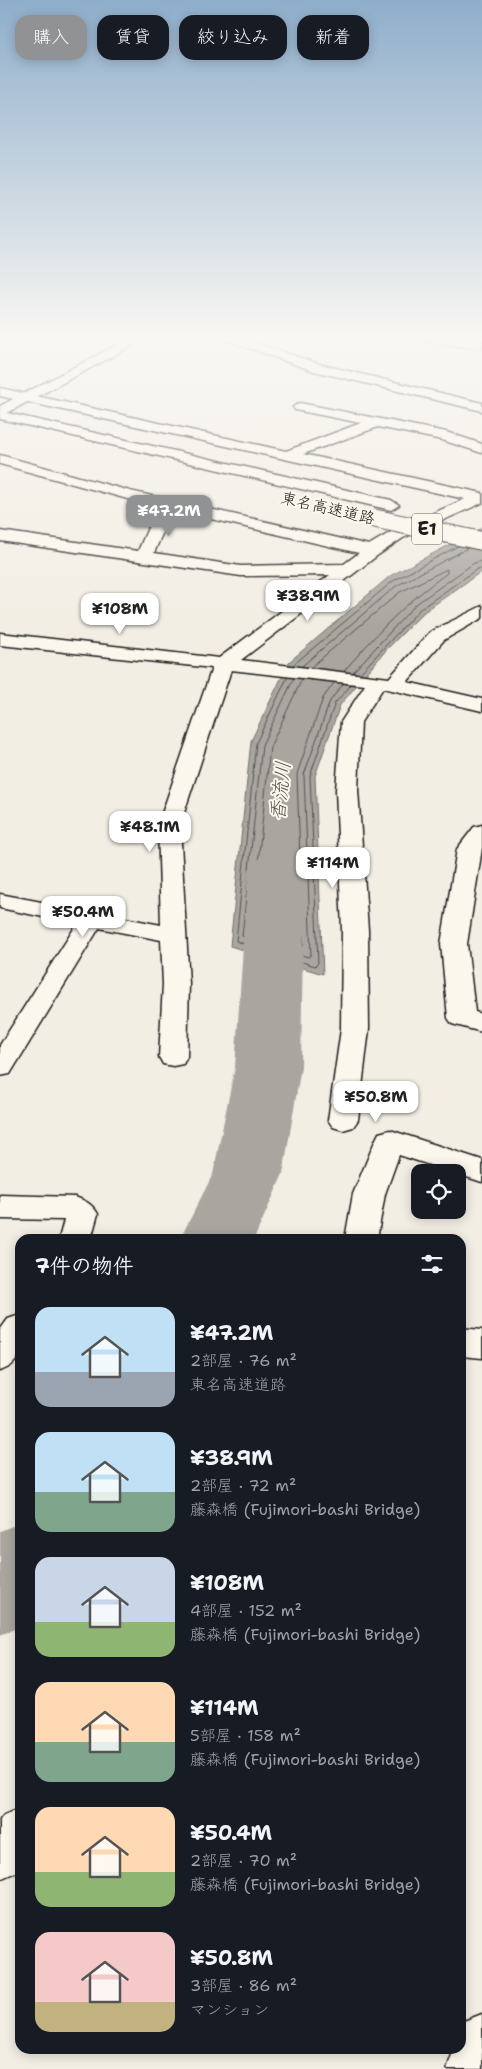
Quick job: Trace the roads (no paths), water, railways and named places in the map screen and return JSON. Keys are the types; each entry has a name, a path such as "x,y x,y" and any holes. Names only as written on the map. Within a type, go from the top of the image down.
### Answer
{"main road":[{"path":"18,434 98,453"},
{"name":"東名高速道路","path":"79,434 464,521"},
{"path":"191,434 482,498"},
{"path":"288,455 346,434"},
{"path":"434,434 482,448"},
{"path":"0,459 167,503 372,551"},
{"path":"173,1057 176,984 169,825 230,665 372,551 397,536 482,498"},
{"path":"143,558 167,503"},
{"name":"東名高速道路","path":"353,514 482,541"},
{"path":"0,536 241,571 349,569"},
{"path":"343,1120 355,1028 355,930 347,790 351,722 380,682 436,636 482,611"},
{"path":"454,626 482,632"},
{"path":"0,639 380,682 482,706"},
{"path":"482,832 469,849 454,944 462,1018 482,1024"},
{"path":"0,901 173,936"},
{"path":"0,1067 92,919"},
{"path":"362,1234 369,1194 390,1141 482,1171"},
{"path":"0,1207 75,1209 82,1214 76,1234"},
{"path":"0,1357 15,1336"},
{"path":"466,1342 482,1344"},
{"path":"0,1856 15,1836"},
{"path":"472,2069 482,2039"}],"water":[{"path":"482,528 482,571 424,612 387,649 340,705 315,776 323,974 230,946 251,741 289,662 390,576"}],"waterway":[{"name":"香流川","path":"219,1234 248,1174 268,1067 276,871"},
{"name":"香流川","path":"0,1591 15,1572"}]}
